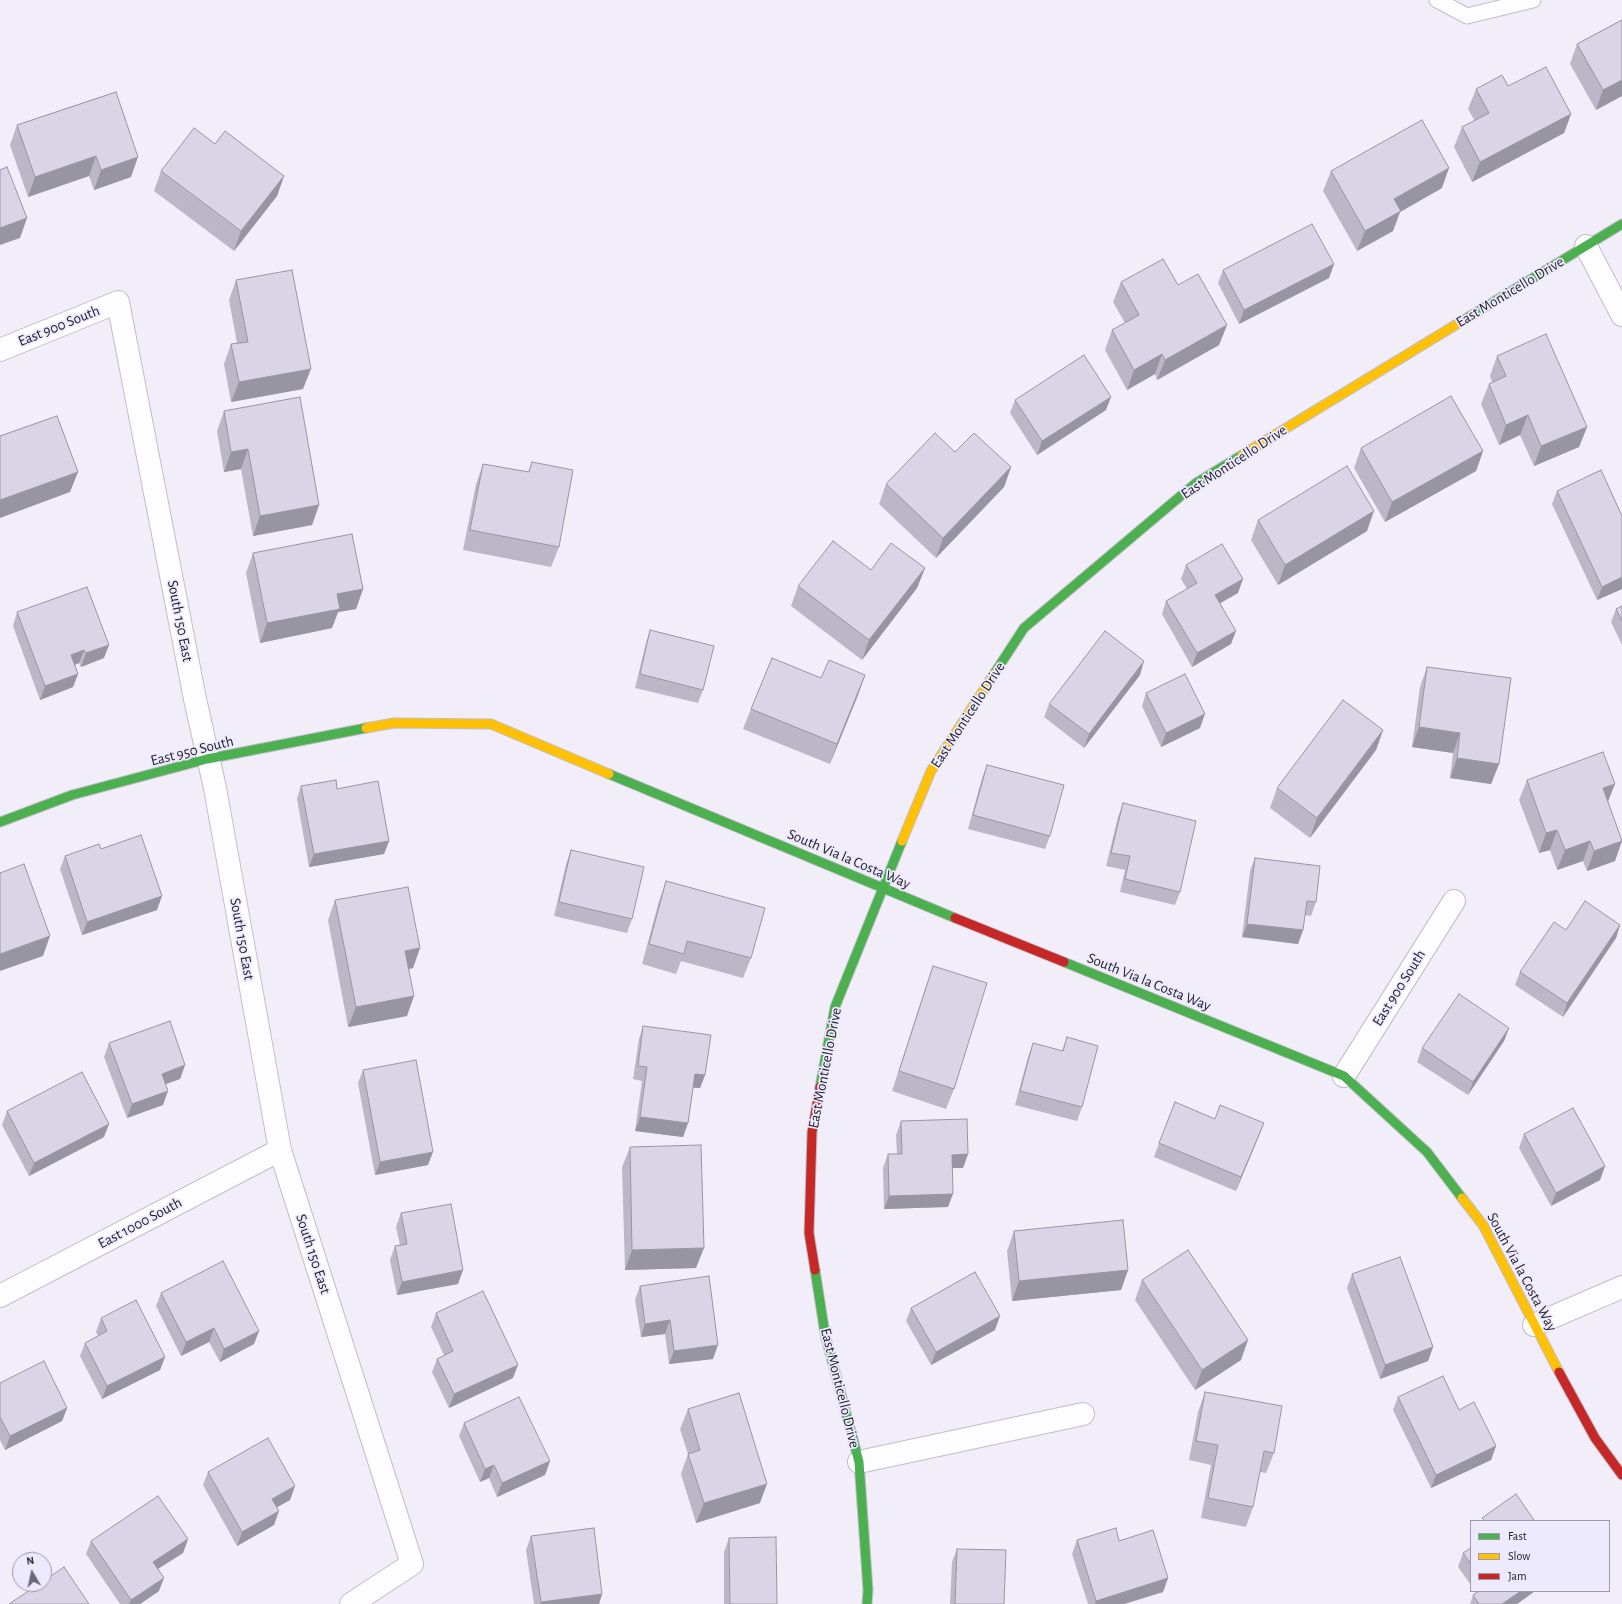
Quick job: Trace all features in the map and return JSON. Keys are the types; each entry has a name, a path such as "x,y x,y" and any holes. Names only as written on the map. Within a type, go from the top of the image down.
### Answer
{"street":[{"name":"East Monticello Drive","path":"867,1604 868,1590 859,1462 825,1334 809,1233 812,1132 835,1007 931,771 1024,628 1196,483 1622,224"},
{"path":"1586,246 1622,315"},
{"name":"East 900 South","path":"0,350 118,302"},
{"name":"South 150 East","path":"118,302 207,759 216,796 280,1150 412,1564 351,1604"},
{"name":"East 950 South","path":"0,822 72,795 207,759 394,723 491,724"},
{"name":"South Via la Costa Way","path":"491,724 883,889 1344,1076 1427,1152 1483,1225 1534,1325 1596,1438 1622,1475"},
{"name":"East 900 South","path":"1344,1076 1454,901"},
{"name":"East 1000 South","path":"0,1296 280,1150"},
{"path":"1534,1325 1622,1287"},
{"name":"East Monticello Drive","path":"859,1462 1083,1414"}],"lane":[{"path":"1437,0 1467,16 1533,0"}],"building":[{"path":"1622,20 1622,80 1603,90 1577,44"},
{"path":"1546,67 1571,114 1480,162 1462,127 1489,113 1476,89 1502,75 1508,86"},
{"path":"116,92 138,157 101,170 96,156 35,177 17,125"},
{"path":"1422,120 1449,168 1394,199 1401,211 1365,231 1331,171"},
{"path":"194,128 215,144 225,131 284,176 241,231 161,171"},
{"path":"7,167 27,218 0,228 0,170"},
{"path":"1312,224 1334,264 1244,310 1223,270"},
{"path":"1163,259 1178,285 1198,274 1227,325 1165,360 1162,354 1134,370 1112,330 1139,315 1121,282"},
{"path":"292,270 311,369 239,382 231,344 248,342 236,280"},
{"path":"1546,334 1587,427 1541,446 1528,415 1506,425 1489,384 1506,376 1497,356"},
{"path":"1084,355 1111,397 1042,441 1015,400"},
{"path":"1451,396 1483,451 1392,502 1361,448"},
{"path":"300,397 319,505 260,516 248,449 231,452 224,411"},
{"path":"57,416 78,472 0,500 0,436"},
{"path":"935,433 955,452 974,433 1011,467 943,538 886,484"},
{"path":"532,462 573,470 559,547 470,530 483,464 529,472"},
{"path":"1347,466 1374,511 1285,565 1258,520"},
{"path":"1601,470 1622,516 1622,577 1602,587 1557,491"},
{"path":"352,534 363,589 337,594 340,609 267,623 253,553"},
{"path":"833,541 871,570 891,543 925,568 869,640 798,586"},
{"path":"1222,544 1243,579 1215,595 1236,631 1197,653 1166,601 1197,583 1186,565"},
{"path":"87,587 109,645 86,653 84,650 71,655 78,674 45,686 17,612"},
{"path":"1622,606 1622,621 1616,609"},
{"path":"650,630 714,646 703,690 640,674"},
{"path":"1105,631 1144,661 1089,734 1049,704"},
{"path":"772,658 821,678 829,660 865,675 837,744 751,709"},
{"path":"1427,667 1511,678 1499,764 1457,758 1460,733 1419,727"},
{"path":"1185,674 1205,714 1166,733 1146,693"},
{"path":"1343,700 1383,730 1317,818 1277,788"},
{"path":"1603,752 1615,784 1603,788 1622,841 1594,851 1590,841 1565,850 1557,830 1546,833 1527,780"},
{"path":"987,765 1064,785 1050,836 973,815"},
{"path":"336,780 337,789 378,781 389,841 314,854 301,786"},
{"path":"1123,803 1196,821 1180,892 1125,879 1130,856 1111,853"},
{"path":"141,835 162,896 87,922 65,856 99,844 101,849"},
{"path":"571,850 644,867 632,919 559,902"},
{"path":"1255,858 1320,866 1316,902 1307,901 1303,930 1247,924"},
{"path":"24,864 50,936 0,954 0,873"},
{"path":"666,881 765,908 751,958 687,941 684,954 649,944"},
{"path":"408,887 420,948 405,951 414,996 356,1007 335,900"},
{"path":"1585,901 1620,925 1567,1003 1520,972 1554,922 1566,930"},
{"path":"933,966 987,983 954,1089 899,1071"},
{"path":"1459,994 1509,1028 1473,1082 1422,1048"},
{"path":"170,1021 185,1065 162,1074 168,1091 132,1104 109,1043"},
{"path":"643,1026 711,1035 705,1075 695,1074 688,1123 640,1117 647,1067 638,1066"},
{"path":"1067,1037 1098,1046 1082,1107 1020,1091 1033,1043 1063,1051"},
{"path":"416,1060 433,1152 380,1162 363,1070"},
{"path":"82,1072 109,1124 34,1163 7,1111"},
{"path":"1175,1102 1215,1119 1220,1105 1264,1123 1241,1177 1159,1143"},
{"path":"1573,1108 1605,1166 1556,1193 1524,1134"},
{"path":"967,1119 968,1154 952,1155 953,1194 889,1196 888,1154 902,1154 901,1121"},
{"path":"701,1145 704,1248 632,1250 630,1147"},
{"path":"451,1204 463,1270 402,1282 395,1246 407,1244 401,1213"},
{"path":"1123,1220 1128,1270 1019,1281 1014,1231"},
{"path":"1188,1250 1248,1340 1202,1370 1142,1280"},
{"path":"1400,1257 1433,1347 1385,1365 1352,1274"},
{"path":"223,1261 259,1331 224,1349 214,1328 186,1342 161,1293"},
{"path":"975,1272 1000,1316 936,1352 911,1308"},
{"path":"709,1276 718,1345 674,1351 670,1320 645,1324 640,1286"},
{"path":"483,1291 518,1365 454,1394 437,1359 453,1351 436,1313"},
{"path":"136,1300 165,1357 107,1386 85,1343 107,1331 101,1318"},
{"path":"44,1361 67,1408 10,1436 0,1417 0,1383"},
{"path":"1443,1376 1459,1410 1474,1402 1496,1446 1436,1475 1398,1397"},
{"path":"1205,1392 1282,1406 1274,1453 1264,1451 1253,1507 1208,1498 1218,1445 1196,1441"},
{"path":"739,1393 767,1484 704,1503 688,1454 700,1450 688,1409"},
{"path":"519,1397 550,1461 502,1483 494,1465 485,1469 464,1423"},
{"path":"268,1438 295,1486 272,1499 279,1511 242,1532 208,1472"},
{"path":"1516,1494 1534,1520 1484,1520 1482,1518"},
{"path":"158,1496 188,1539 153,1562 164,1578 131,1600 91,1541"},
{"path":"594,1528 602,1594 541,1602 531,1536"},
{"path":"1116,1528 1119,1541 1153,1530 1168,1578 1096,1601 1077,1540"},
{"path":"776,1537 777,1604 730,1604 729,1538"},
{"path":"957,1549 1006,1550 1004,1604 955,1604"},
{"path":"1470,1549 1470,1563 1463,1553"},
{"path":"64,1567 89,1604 9,1604 27,1592 52,1592 52,1575"},
{"path":"1478,1592 1520,1592 1502,1604 1479,1604 1473,1595"}],"traffic: fast":[{"path":"1462,321 1622,224"},
{"path":"994,674 1024,628 1196,483 1242,455"},
{"path":"0,822 72,795 207,759 366,728"},
{"path":"609,774 955,918"},
{"path":"820,1087 835,1007 902,841"},
{"path":"1064,962 1344,1076 1427,1152 1462,1198"},
{"path":"815,1270 825,1334 859,1462 868,1590 867,1604"}],"traffic: slow":[{"path":"1242,455 1462,321"},
{"path":"902,841 931,771 994,674"},
{"path":"366,728 394,723 491,724 609,774"},
{"path":"1462,1198 1483,1225 1559,1372"}],"traffic: jam":[{"path":"955,918 1064,962"},
{"path":"815,1270 809,1233 812,1132 820,1087"},
{"path":"1559,1372 1595,1438 1622,1475"}]}
